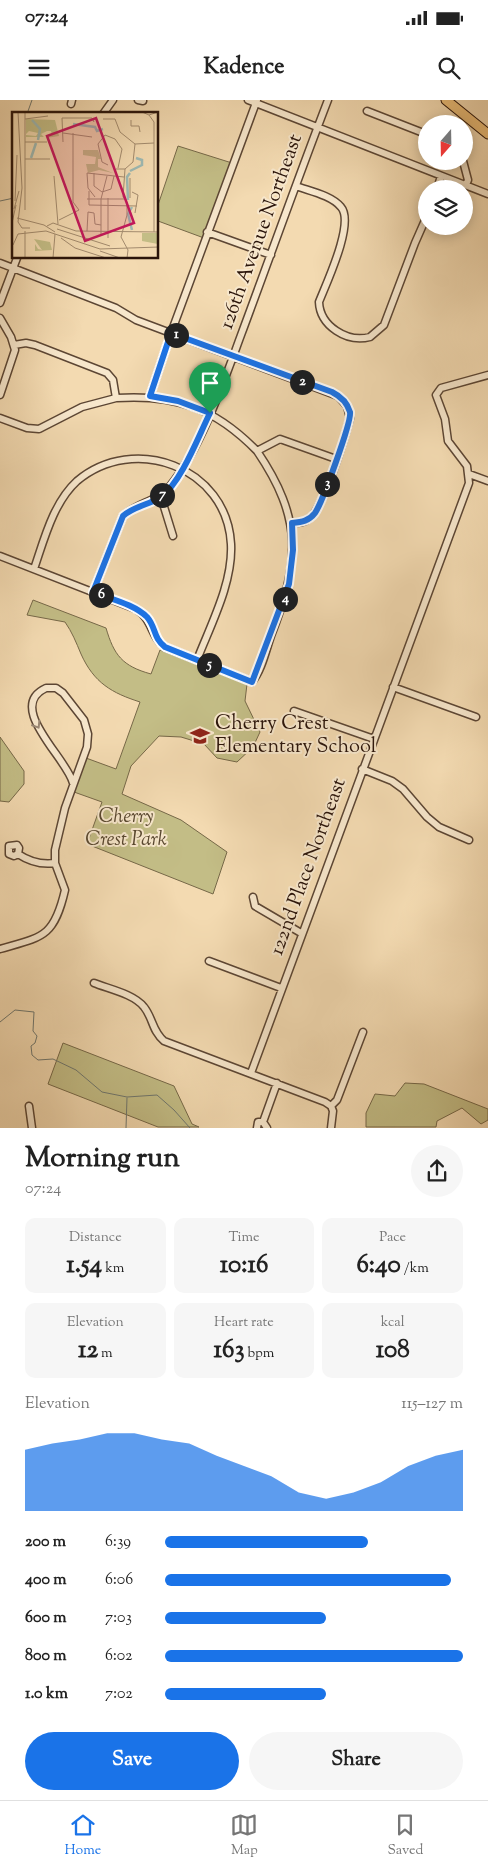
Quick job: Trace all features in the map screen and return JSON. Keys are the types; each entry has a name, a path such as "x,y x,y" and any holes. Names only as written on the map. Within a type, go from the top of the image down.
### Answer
{"highway":[{"path":"446,100 488,134"}],"street":[{"path":"104,112 113,100"},
{"path":"248,100 256,101 451,180"},
{"name":"126th Avenue Northeast","path":"161,497 182,468 210,413 328,100"},
{"path":"150,396 207,232 256,101"},
{"path":"367,111 418,131"},
{"path":"440,180 441,176"},
{"path":"296,186 332,200 343,210 345,227 319,302 321,316 336,330 353,337 365,338 375,334 384,325 418,235"},
{"path":"473,189 488,194"},
{"path":"207,232 270,255"},
{"path":"0,303 17,259"},
{"path":"0,263 116,308 136,320 332,392 338,396 347,406 350,418 336,459 316,512 303,522 292,523"},
{"path":"0,318 14,345 14,355 0,395"},
{"path":"14,345 26,343 34,345 104,371 113,380 116,398"},
{"path":"488,375 441,388 436,395 444,419 448,441 467,466 469,474 488,481"},
{"path":"0,418 27,428 45,428 82,407 116,398 150,396 178,401 210,413 232,428 257,451 272,473 283,496 292,523 293,550 289,584 252,682 197,660 159,642 150,622 136,609 0,556"},
{"path":"257,451 280,439 336,459"},
{"path":"34,569 57,510 76,482 105,464 134,458 161,460 182,468 202,483 214,497 224,515 230,532 231,560 228,577 197,660"},
{"name":"122nd Place Northeast","path":"251,1073 464,496 469,474"},
{"path":"93,592 123,516 134,508 161,497 173,536"},
{"path":"393,687 476,717"},
{"path":"0,949 37,939 47,934 60,907 65,890 55,863 60,826 88,742 84,720 63,693 56,688 46,688 35,698 32,706 32,718 67,767 73,783"},
{"path":"294,711 374,739"},
{"path":"67,767 73,768 81,764"},
{"path":"362,769 392,781 416,802 419,810 433,822 470,840"},
{"path":"18,854 39,864 55,863"},
{"path":"253,897 255,906 302,934"},
{"path":"209,961 281,988"},
{"path":"94,983 139,1002 148,1012 158,1036 164,1040 325,1102 331,1106 333,1111 331,1128"},
{"path":"331,1106 337,1100 363,1032"},
{"path":"257,1128 258,1122 268,1126 277,1083"},
{"path":"29,1106 32,1128"}],"green space":[{"path":"178,146 232,163 204,238 159,221 159,202"},
{"name":"Cherry Crest Park","path":"33,600 106,628 116,652 126,663 141,671 151,674 160,650 247,684 245,701 260,732 253,747 237,762 217,758 204,744 181,737 159,736 131,766 122,794 181,820 227,852 213,894 87,844 102,802 74,792 86,758 116,769 140,702 112,691 98,680 86,664 65,622 27,615"},
{"path":"0,737 24,771 24,784 9,802 0,801"},
{"path":"63,1043 174,1086 192,1124 199,1127 158,1127 48,1084"},
{"path":"405,1083 424,1084 488,1109 488,1120 481,1124 462,1108 437,1121 436,1127 366,1127 366,1113 375,1094 395,1096"}],"waterway":[{"path":"28,112 32,100"},
{"path":"0,201 12,198"},
{"path":"0,1022 15,1010 34,1012 33,1031 37,1036 35,1043 31,1046 32,1055 38,1060 53,1059 76,1070 102,1092 127,1097 157,1095 190,1128"},
{"path":"126,1128 127,1098"}],"place":[{"name":"Cherry Crest Elementary School","path":"200,736"}],"route":[{"path":"171,333 332,392 343,400 350,412 348,426 316,512 303,522 292,523 292,570 286,596 252,682 165,647 159,642 150,622 142,613 93,592 123,516 134,508 161,497 182,468 210,413 178,401 150,396 171,333"}]}
